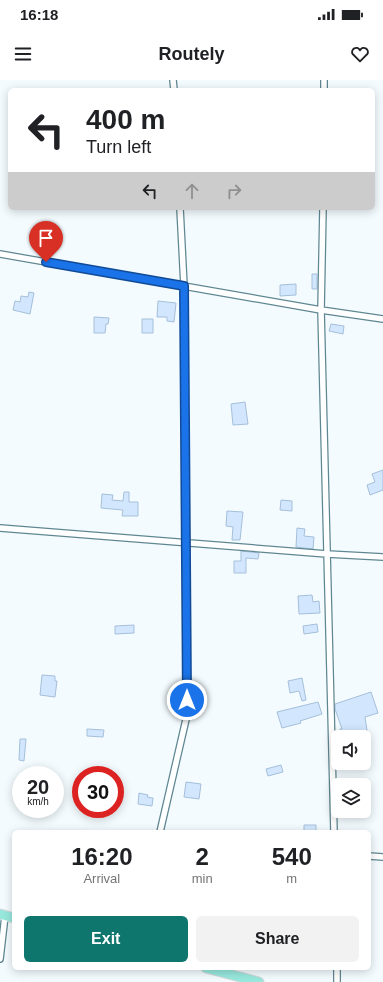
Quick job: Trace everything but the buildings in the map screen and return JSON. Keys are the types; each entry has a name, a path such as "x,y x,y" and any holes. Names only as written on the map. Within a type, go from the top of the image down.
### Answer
{"main road":[{"path":"214,970 259,982"}],"street":[{"path":"160,830 187,715 184,286 180,210"},
{"path":"323,210 322,310 334,830"},
{"path":"0,254 322,310 383,319"},
{"path":"0,528 327,554 383,557"},
{"path":"371,856 383,857"},
{"path":"0,958 6,916"},
{"path":"337,970 337,982"}],"route":[{"path":"46,262 184,286 187,700"}]}
